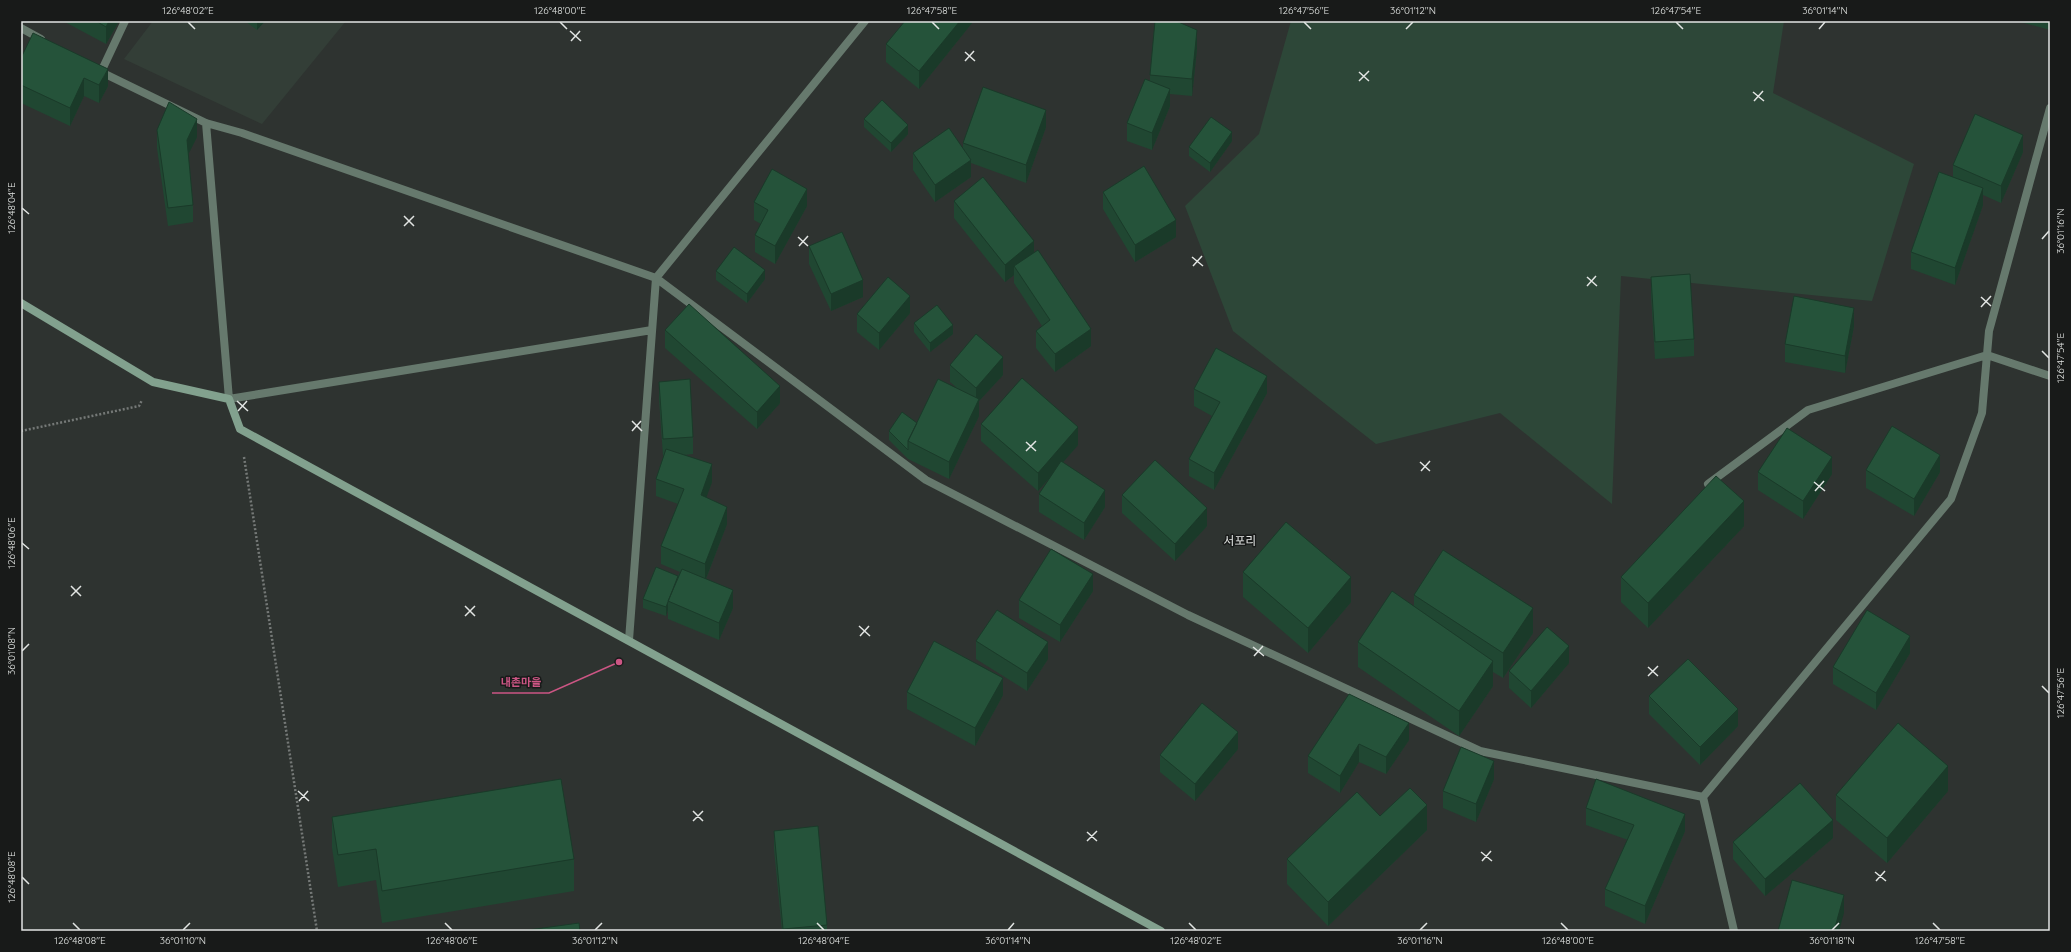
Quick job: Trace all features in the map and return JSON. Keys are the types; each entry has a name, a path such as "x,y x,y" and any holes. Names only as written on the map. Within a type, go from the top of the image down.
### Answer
{"street":[{"path":"125,21 97,70 206,123 242,133 656,278 926,480 1188,615 1480,751 1703,797"},
{"path":"629,640 656,278 864,21"},
{"path":"21,28 48,43"},
{"path":"1703,797 1951,498 1982,413 1989,331 2050,108"},
{"path":"206,123 229,399 240,429 1161,931"},
{"path":"21,303 153,382 229,399 652,330"},
{"path":"1708,484 1808,410 1987,355 2050,376"},
{"path":"1703,797 1734,931"}],"path":[{"path":"21,431 139,406 153,382"},
{"path":"240,429 317,931"}],"shaded area":[{"path":"153,21 346,21 262,124 124,59"}],"green space":[{"path":"1291,21 1784,21 1773,93 1914,164 1872,301 1621,276 1612,504 1500,413 1376,444 1233,331 1185,206 1259,134"}],"building":[{"path":"96,21 109,21 106,27"},
{"path":"905,21 960,21 919,71 886,44"},
{"path":"1155,21 1176,21 1197,30 1192,79 1150,75"},
{"path":"33,33 108,69 99,85 84,78 70,108 21,85 21,58"},
{"path":"1145,79 1170,89 1152,133 1127,123"},
{"path":"983,87 1046,110 1026,165 963,143"},
{"path":"882,100 908,125 891,143 864,119"},
{"path":"169,102 197,119 187,140 193,205 168,208 157,130"},
{"path":"1975,114 2023,135 2001,186 1953,165"},
{"path":"1211,117 1232,132 1210,163 1189,147"},
{"path":"949,128 971,160 935,185 913,153"},
{"path":"1144,166 1176,220 1135,245 1103,192"},
{"path":"772,169 807,189 775,246 755,235 768,210 754,202"},
{"path":"1939,172 1983,188 1955,268 1911,252"},
{"path":"983,177 1034,241 1005,265 954,201"},
{"path":"842,232 863,280 831,294 809,246"},
{"path":"734,247 765,270 747,294 716,271"},
{"path":"1038,250 1091,329 1055,354 1036,331 1050,320 1014,266"},
{"path":"1690,274 1694,339 1655,342 1651,277"},
{"path":"888,277 910,296 879,333 857,314"},
{"path":"1794,296 1854,308 1845,356 1785,344"},
{"path":"689,304 780,386 757,412 665,330"},
{"path":"937,305 953,325 930,343 914,323"},
{"path":"976,334 1003,357 976,388 950,365"},
{"path":"1216,348 1267,376 1214,473 1189,459 1220,402 1194,389"},
{"path":"1022,378 1078,427 1038,473 981,424"},
{"path":"690,379 693,437 663,439 659,382"},
{"path":"938,379 979,399 949,462 908,441"},
{"path":"902,412 917,423 908,441 908,450 889,431"},
{"path":"1892,426 1940,455 1914,499 1866,470"},
{"path":"1787,428 1832,457 1803,501 1758,472"},
{"path":"666,449 712,464 701,495 727,507 705,564 661,546 684,489 656,479"},
{"path":"1155,460 1207,508 1175,544 1122,495"},
{"path":"1061,461 1105,490 1084,523 1039,494"},
{"path":"1716,476 1744,501 1648,603 1621,577"},
{"path":"1286,522 1351,577 1308,628 1243,572"},
{"path":"1051,549 1093,574 1060,625 1019,600"},
{"path":"1443,550 1533,608 1503,653 1414,595"},
{"path":"656,567 678,576 666,607 643,599"},
{"path":"682,569 733,590 719,623 668,601"},
{"path":"1392,591 1493,661 1459,711 1358,642"},
{"path":"997,610 1048,642 1027,673 976,641"},
{"path":"1867,610 1910,636 1876,693 1833,667"},
{"path":"1547,627 1569,646 1531,691 1509,671"},
{"path":"934,641 1003,678 975,728 907,692"},
{"path":"1688,659 1738,709 1700,747 1649,696"},
{"path":"1349,694 1409,723 1386,757 1359,744 1340,776 1308,756"},
{"path":"1202,703 1238,732 1195,784 1160,755"},
{"path":"1898,723 1948,766 1887,838 1836,795"},
{"path":"1461,747 1494,761 1476,804 1443,791"},
{"path":"561,779 574,859 382,891 376,849 338,855 332,817"},
{"path":"1596,779 1685,814 1645,906 1605,889 1634,825 1586,808"},
{"path":"1800,783 1833,820 1765,879 1733,842"},
{"path":"1410,788 1427,805 1328,902 1287,859 1357,792 1380,816"},
{"path":"818,826 827,925 783,929 774,831"},
{"path":"1792,880 1844,895 1834,931 1778,931"},
{"path":"579,923 580,931 521,931"}],"place":[{"name":"내촌마을","path":"619,662"}],"district":[{"name":"서포리","path":"1240,541"}]}
